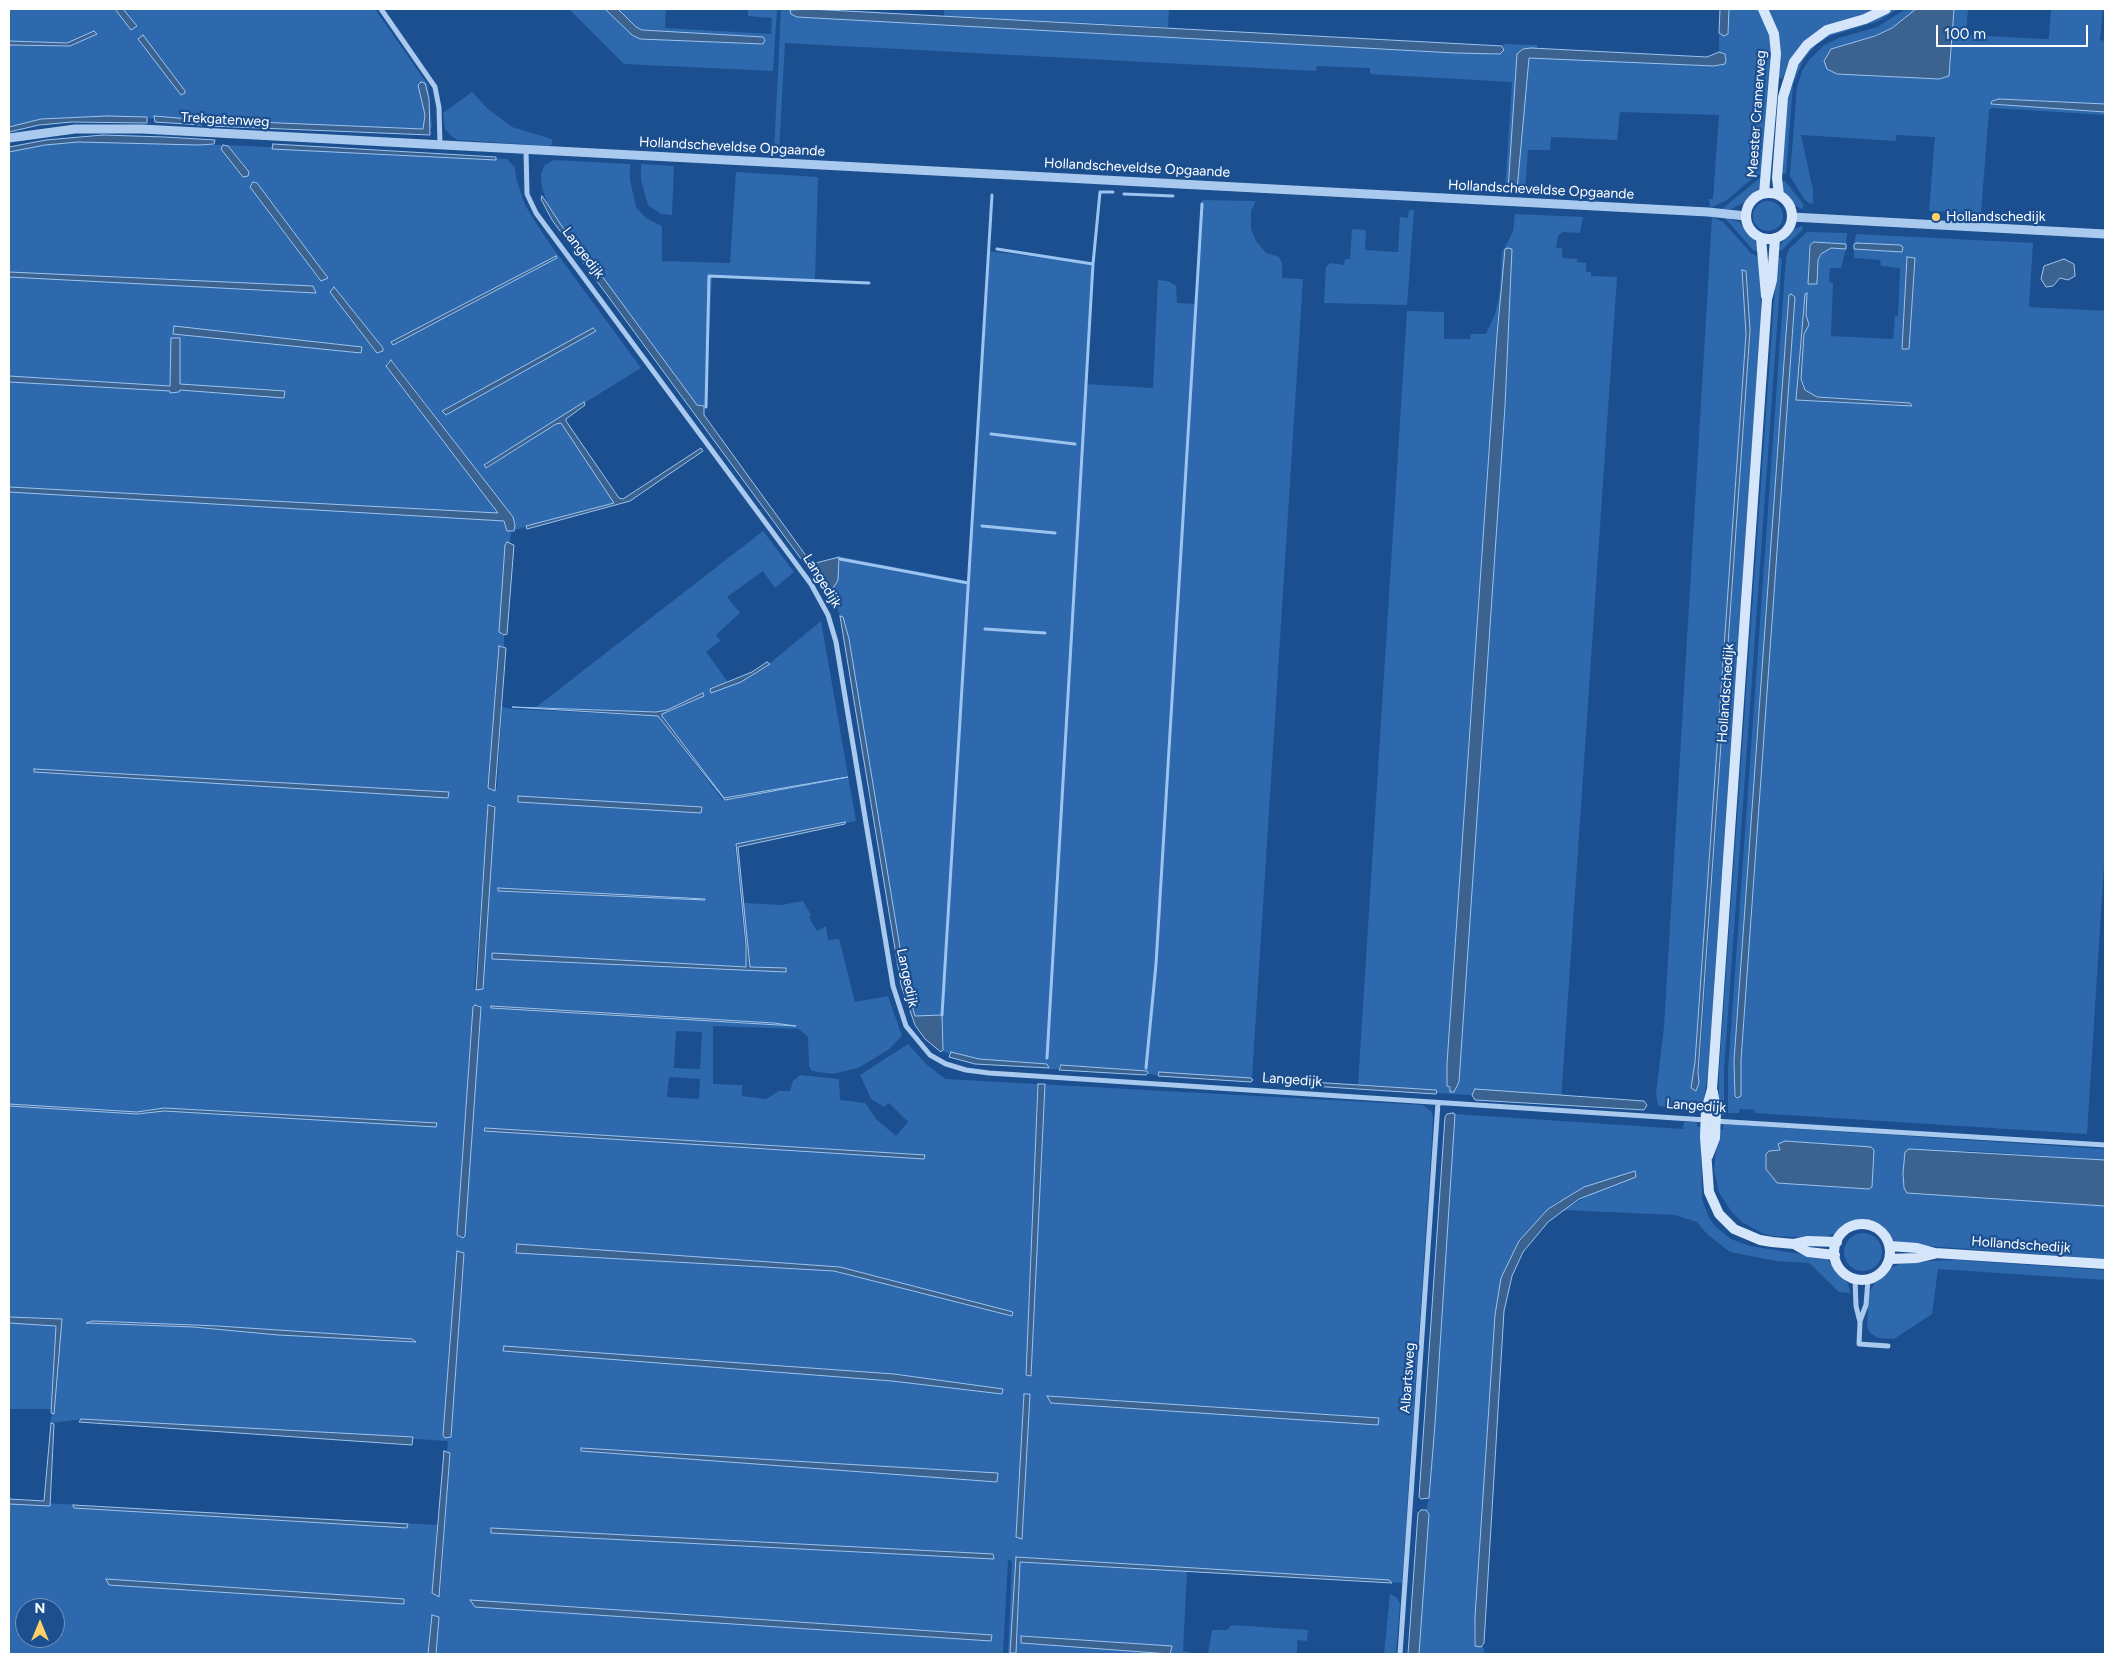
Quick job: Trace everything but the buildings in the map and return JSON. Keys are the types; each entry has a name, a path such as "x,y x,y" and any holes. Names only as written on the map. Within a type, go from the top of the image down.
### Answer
{"main road":[{"name":"Meester Cramerweg","path":"1763,9 1774,34 1776,54 1764,193"},
{"name":"Meester Cramerweg","path":"1779,195 1777,178 1783,97 1794,62 1807,45 1827,30 1865,20 1886,9"},
{"path":"1764,193 1779,195 1789,204 1792,217 1786,231 1775,238 1761,238 1749,228 1746,216 1749,204 1764,193"},
{"name":"Hollandschedijk","path":"1761,238 1763,280 1767,300"},
{"name":"Hollandschedijk","path":"1775,238 1772,280 1767,300 1712,1089 1711,1120 1715,1138 1708,1157 1709,1192 1714,1206 1725,1221 1734,1229 1760,1240 1794,1244 1808,1241 1837,1242"},
{"path":"1868,1225 1879,1230 1890,1246 1890,1259 1884,1270 1868,1280 1855,1279 1839,1267 1835,1255 1837,1242 1849,1228 1868,1225"},
{"name":"Hollandschedijk","path":"1794,1244 1808,1252 1835,1255"},
{"name":"Hollandschedijk","path":"1890,1246 1917,1248 1935,1253 2105,1264"},
{"name":"Hollandschedijk","path":"1890,1259 1917,1258 1935,1253"}],"street":[{"path":"381,9 435,87 440,108 440,145 526,150"},
{"name":"Trekgatenweg","path":"9,138 50,131 108,128 440,145"},
{"name":"Hollandscheveldse Opgaande","path":"526,150 1708,212 1746,216"},
{"name":"Langedijk","path":"526,150 527,194 536,212 811,584 828,615 836,642 893,986 902,1020 919,1044 930,1055 946,1064 977,1072 2105,1145"},
{"path":"1792,217 2105,234"},
{"name":"Albartsweg","path":"1400,1654 1438,1103"},
{"path":"1855,1279 1856,1306 1860,1322 1859,1344 1888,1346"},
{"path":"1860,1322 1866,1305 1868,1280"}],"shaded area":[{"path":"9,9 375,9 428,85 432,127 428,131 103,116 54,119 9,126"},
{"path":"115,9 123,9 137,26 131,30"},
{"path":"569,9 605,9 632,35 640,39 762,44 763,37 642,30 636,27 618,9 666,9 665,28 771,34 772,18 748,16 748,9 777,9 773,71 624,64"},
{"path":"605,9 618,9 636,27 642,30 763,37 765,40 763,44 640,39 632,35"},
{"path":"781,9 792,9 790,10 797,17 1455,53 1500,54 1504,48 1503,44 1537,45 1537,49 1531,48 1517,55 1508,190 1505,190 1512,82 1370,74 1370,68 1317,66 1316,71 785,43 779,152 774,152"},
{"path":"809,9 1502,46 1504,50 1500,54 1455,53 797,17 791,14 790,10"},
{"path":"944,9 1169,9 1168,27 944,16"},
{"path":"1720,9 1729,9 1728,34 1724,36 1719,33"},
{"path":"1729,9 1759,9 1769,32 1773,53 1763,173 1755,176 1727,200 1710,208 1709,199 1713,199 1719,115 1620,112 1617,140 1551,137 1550,150 1528,150 1525,190 1517,190 1529,57 1721,66 1723,52 1719,52 1719,33 1721,35 1728,34"},
{"path":"1767,9 1879,9 1836,24 1791,60 1782,79 1778,78 1781,60 1779,41"},
{"path":"1893,9 1898,9 1879,21 1830,36 1817,44 1804,59 1793,84 1786,174 1782,173 1786,98 1794,69 1806,51 1828,34 1884,15"},
{"path":"1906,9 1916,9 1892,28 1858,42 1837,74 1945,78 1950,73 1954,9 1968,9 1966,35 2049,39 2051,9 2103,9 2100,40 2105,41 2105,104 1999,99 1991,104 2105,112 2105,115 1993,108 1989,110 1981,213 1929,211 1935,137 1896,135 1896,141 1801,135 1813,190 1813,204 1809,203 1804,199 1790,176 1797,87 1802,71 1809,60 1824,45 1839,38 1877,27"},
{"path":"1916,9 1954,9 1949,76 1939,79 1837,74 1827,69 1824,61 1831,49 1875,36 1892,28"},
{"path":"94,31 97,34 70,46 9,45 9,41 67,43"},
{"path":"143,35 185,93 181,95 138,39"},
{"path":"1523,49 1707,57 1719,52 1725,54 1726,60 1725,64 1714,66 1529,58 1517,190 1512,192 1508,190 1517,54"},
{"path":"421,82 425,83 429,99 430,135 210,126 209,120 423,129 425,115 418,85"},
{"path":"472,92 488,109 512,127 552,139 552,144 550,146 458,140 451,136 445,129 443,113"},
{"path":"1999,99 2105,104 2105,112 1991,104 1992,101"},
{"path":"107,116 147,117 147,123 72,122 39,125 9,132 9,127 41,119"},
{"path":"154,116 201,120 202,125 155,122"},
{"path":"103,135 215,140 214,144 199,145 78,142 45,145 9,152 9,147 46,140"},
{"path":"96,140 223,145 249,172 226,145 507,159 515,168 516,178 525,205 545,237 641,368 484,465 487,468 556,424 562,423 614,501 614,503 515,530 513,517 393,361 387,363 387,366 505,521 507,531 511,532 510,543 507,543 501,635 504,635 504,646 500,646 498,649 488,788 490,790 497,789 502,707 658,716 722,799 726,800 847,777 724,798 662,716 662,714 704,696 703,693 667,710 656,712 535,708 763,531 794,572 775,588 763,571 727,597 740,613 716,635 720,641 706,652 728,682 710,689 711,693 769,664 821,621 856,821 738,845 740,871 737,846 735,846 747,967 750,967 744,903 781,905 803,901 811,915 809,918 817,931 826,926 828,940 839,939 855,1002 888,996 902,1036 888,1050 858,1068 832,1074 812,1071 809,1067 808,1037 799,1029 713,1026 713,1084 742,1085 742,1096 766,1099 779,1091 790,1091 793,1081 800,1075 839,1079 840,1100 865,1103 877,1120 896,1136 908,1122 889,1103 884,1107 871,1099 860,1075 908,1044 926,1064 945,1079 1423,1105 1431,1111 1433,1117 1431,1155 1402,1583 1187,1571 1183,1651 1191,1652 1191,1654 1008,1654 1012,1561 1008,1560 1003,1654 436,1654 439,1617 432,1615 428,1654 9,1654 9,1501 437,1525 432,1593 440,1595 450,1454 447,1452 448,1441 85,1419 51,1423 52,1409 9,1409 9,152 51,144","holes":["253,182 257,183 328,278 321,281 250,187","334,287 383,348 379,354 330,292","489,805 494,805 476,990 474,988","498,888 705,900 498,891","480,1005 463,1238 457,1235 473,1007","491,1006 774,1023 796,1026 491,1008","676,1031 702,1032 700,1069 674,1068","669,1077 700,1079 699,1099 667,1097","457,1251 464,1254 451,1437 443,1435"]},
{"path":"273,144 496,157 496,160 272,149"},
{"path":"223,145 228,146 249,172 248,176 243,177 221,149"},
{"path":"554,160 630,164 630,180 636,207 646,218 662,226 662,261 730,263 736,172 818,177 815,279 712,277 706,407 697,406 548,207 542,187 541,174 545,165"},
{"path":"641,164 674,166 672,215 661,214 648,205 641,180"},
{"path":"1760,178 1759,188 1743,203 1731,209 1722,209"},
{"path":"1785,181 1804,205 1802,209 1796,206 1784,191 1781,183"},
{"path":"253,182 257,183 328,278 321,281 250,187"},
{"path":"542,196 575,246 599,272 697,405 704,406 704,415 812,564 839,557 838,580 832,590 835,601 832,601 552,220 541,199"},
{"path":"1202,200 1256,201 1251,211 1251,229 1256,241 1266,253 1279,257 1282,263 1282,278 1303,279 1252,1078 1159,1072 1157,1075 1148,1074 1146,1071 1061,1065 1058,1069 1048,1069 1047,1064 979,1059 951,1052 949,1054 942,1051 942,1015 915,1016 906,984 849,639 832,590 836,584 840,559 837,556 968,581 988,251 1093,264 1085,384 1153,388 1158,280 1168,281 1176,286 1177,303 1195,304"},
{"path":"1768,201 1779,205 1783,216 1779,227 1768,231 1757,227 1753,216 1757,205"},
{"path":"1409,210 1414,210 1407,305 1324,303 1326,267 1330,263 1344,265 1345,259 1350,259 1352,229 1366,230 1365,250 1398,252 1400,217 1408,218"},
{"path":"1515,214 1583,217 1580,233 1563,232 1558,236 1556,248 1562,248 1562,258 1577,259 1577,262 1586,263 1586,272 1591,272 1591,276 1617,277 1561,1100 1450,1094 1437,1093 1436,1090 1358,1085 1407,311 1444,312 1444,339 1470,339 1471,334 1486,334 1495,314 1500,292 1502,252 1513,232","holes":["1510,248 1495,545 1459,1082 1457,1087 1450,1092 1450,1087 1447,1086 1447,1064 1497,335 1505,249"]},
{"path":"1712,217 1723,222 1751,253 1760,258 1761,315 1708,1072 1702,1112 1658,1106 1656,1093 1664,1027","holes":["1743,270 1746,272 1750,330 1698,1088 1692,1088 1746,334"]},
{"path":"1724,217 1739,222 1758,245 1757,252 1753,250"},
{"path":"1802,226 1803,229 1781,251 1778,249 1793,230"},
{"path":"1807,232 1847,233 1846,244 1814,242 1809,245 1808,283 1817,284 1818,260 1825,250 1831,248 1846,249 1841,268 1830,268 1829,282 1833,283 1831,336 1893,339 1895,316 1898,316 1900,268 1881,266 1880,260 1854,258 1854,249 1902,252 1854,244 1856,234 2033,243 2029,307 2105,311 2105,849 2087,1134 1755,1113 1755,1110 1740,1109 1739,1113 1728,1113 1728,1070 1786,257 1789,249","holes":["1907,258 1915,258 1909,348 1902,349","1795,297 1741,1060 1741,1096 1735,1096 1734,1061 1786,334","1802,381 1805,390 1817,397 1910,403 1912,405 1797,400"]},
{"path":"1814,242 1846,244 1846,249 1831,248 1821,254 1818,260 1817,284 1808,284 1810,245"},
{"path":"1854,244 1900,245 1903,247 1902,252 1854,249"},
{"path":"1505,249 1512,249 1505,406 1459,1082 1454,1092 1450,1092 1450,1087 1447,1086 1447,1064 1497,335"},
{"path":"556,256 557,258 393,345 391,342"},
{"path":"1907,257 1915,258 1909,349 1902,349"},
{"path":"1777,258 1782,258 1724,1070 1724,1115 1719,1115 1719,1071"},
{"path":"2064,259 2074,264 2075,276 2068,280 2060,278 2053,286 2046,287 2041,279 2044,266"},
{"path":"1742,270 1746,271 1750,330 1698,1072 1699,1083 1696,1091 1691,1088 1695,1062 1746,334"},
{"path":"9,272 313,286 316,293 9,277"},
{"path":"334,287 383,348 383,351 377,353 330,292"},
{"path":"1807,293 1806,315 1809,325 1804,334 1801,379 1805,390 1817,397 1910,403 1912,406 1796,400 1805,294"},
{"path":"1791,294 1795,297 1741,1060 1741,1096 1737,1098 1735,1096 1734,1061 1786,334 1789,295"},
{"path":"174,326 362,347 361,353 173,334"},
{"path":"593,328 596,331 446,415 442,411"},
{"path":"171,338 180,338 180,384 285,391 284,398 180,390 179,392 170,393 170,391 9,382 9,376 170,386"},
{"path":"391,360 513,517 514,531 507,531 504,521 9,492 9,487 498,513 386,366"},
{"path":"584,402 585,405 566,419 566,421 619,498 623,499 701,448 703,451 630,501 527,529 526,526 614,503 561,423 556,424 486,468 484,465"},
{"path":"507,542 514,545 507,634 504,635 499,632 505,545"},
{"path":"840,616 843,617 849,639 906,984 915,1016 942,1015 943,1050 941,1052 925,1039 915,1025 901,985"},
{"path":"499,646 506,648 495,791 488,788"},
{"path":"767,662 770,664 741,682 711,693 710,689 752,672"},
{"path":"703,693 704,696 662,714 662,716 724,798 848,777 725,800 658,716 512,707 656,712 667,710"},
{"path":"34,769 449,792 448,798 34,772"},
{"path":"518,796 702,807 701,813 518,802"},
{"path":"488,805 495,807 483,989 476,990"},
{"path":"845,822 845,824 738,847 750,967 786,968 786,972 492,959 492,953 746,967 746,945 736,844"},
{"path":"498,888 705,899 705,900 498,891"},
{"path":"475,1005 481,1007 465,1236 463,1238 457,1235 473,1007"},
{"path":"491,1006 774,1023 796,1026 491,1008"},
{"path":"951,1052 979,1059 1047,1064 1049,1068 975,1064 949,1057"},
{"path":"1061,1065 1147,1071 1148,1073 1146,1075 1059,1070"},
{"path":"1159,1072 1251,1078 1253,1080 1251,1082 1158,1076"},
{"path":"1265,1079 1437,1091 1436,1094 1264,1083"},
{"path":"1038,1084 1045,1084 1031,1376 1026,1375"},
{"path":"1475,1089 1644,1101 1647,1105 1644,1110 1475,1100 1472,1095"},
{"path":"9,1104 137,1112 164,1108 437,1123 436,1127 164,1111 137,1114 9,1106"},
{"path":"1447,1114 1455,1114 1429,1498 1421,1499 1419,1497 1445,1117"},
{"path":"1455,1114 1683,1129 1684,1122 1697,1122 1697,1127 1701,1127 1702,1199 1709,1218 1716,1227 1731,1239 1750,1246 1826,1258 1847,1282 1851,1293 1839,1292 1809,1263 1776,1261 1730,1252 1707,1234 1697,1222 1675,1215 1563,1210 1591,1194 1636,1177 1559,1201 1548,1209 1519,1241 1501,1278 1475,1617 1474,1644 1479,1647 1483,1646 1485,1654 1419,1654 1429,1514 1426,1510 1429,1498 1435,1424"},
{"path":"1723,1124 2105,1149 2105,1160 1971,1151 1905,1152 1903,1174 1904,1188 1907,1193 2105,1206 2105,1259 1901,1244 1894,1241 1885,1229 1867,1220 1850,1222 1837,1232 1824,1238 1772,1236 1762,1233 1742,1222 1731,1211 1719,1192 1714,1170 1718,1129 1723,1130","holes":["1781,1149 1872,1173 1872,1187 1869,1189 1777,1183 1769,1151"]},
{"path":"485,1128 925,1155 924,1159 484,1131"},
{"path":"1785,1141 1871,1147 1874,1150 1872,1187 1869,1189 1777,1183 1766,1169 1766,1154 1769,1151 1780,1150 1778,1144"},
{"path":"1909,1149 2105,1160 2105,1206 1907,1193 1904,1188 1903,1173 1905,1152"},
{"path":"1635,1171 1636,1177 1579,1199 1548,1222 1523,1252 1512,1276 1504,1311 1484,1643 1481,1647 1475,1646 1475,1617 1495,1315 1501,1278 1519,1241 1548,1209 1584,1187"},
{"path":"1863,1233 1876,1239 1882,1252 1876,1265 1863,1271 1850,1265 1844,1252 1850,1239"},
{"path":"517,1244 840,1267 1013,1312 1012,1316 834,1271 516,1253"},
{"path":"457,1251 464,1253 451,1437 445,1438 443,1435"},
{"path":"1958,1260 2105,1270 2105,1280 1938,1269 1932,1314 1894,1339 1878,1338 1870,1333 1867,1325 1869,1293 1875,1282 1891,1268 1903,1262"},
{"path":"9,1317 62,1319 54,1414 51,1413 56,1326 9,1323"},
{"path":"93,1321 218,1326 412,1339 416,1342 278,1335 193,1327 86,1323"},
{"path":"504,1346 894,1374 1003,1389 1002,1394 892,1381 503,1351"},
{"path":"1024,1394 1030,1394 1022,1539 1016,1537"},
{"path":"1047,1396 1379,1418 1378,1425 1051,1403"},
{"path":"81,1419 413,1437 412,1445 79,1422"},
{"path":"51,1423 54,1424 50,1506 9,1504 9,1499 44,1501"},
{"path":"581,1448 998,1473 997,1482 581,1451"},
{"path":"444,1451 450,1453 439,1597 432,1593"},
{"path":"73,1505 408,1524 407,1528 74,1508"},
{"path":"1421,1510 1426,1510 1429,1514 1419,1654 1408,1654 1418,1513"},
{"path":"491,1528 993,1554 994,1559 491,1533"},
{"path":"1016,1557 1389,1580 1392,1583 1020,1562 1016,1653 1010,1653"},
{"path":"106,1579 404,1599 404,1604 109,1585"},
{"path":"1390,1594 1396,1597 1400,1603 1396,1654 1384,1654"},
{"path":"470,1600 992,1635 991,1641 475,1607"},
{"path":"432,1615 439,1617 436,1654 428,1654"},
{"path":"1232,1625 1308,1630 1307,1641 1297,1640 1297,1654 1208,1654 1212,1630 1227,1630"},
{"path":"1021,1636 1172,1646 1170,1654 1021,1643"}],"waterway":[{"path":"1093,264 1100,192 1113,192"},
{"path":"1124,194 1173,196"},
{"path":"942,1015 992,195"},
{"path":"1146,1068 1156,964 1202,204"},
{"path":"997,249 1093,264 1047,1058"},
{"path":"706,407 709,276 869,283"},
{"path":"991,434 1075,444"},
{"path":"982,526 1055,533"},
{"path":"840,559 968,583"},
{"path":"985,629 1045,633"}],"place":[{"name":"Hollandschedijk","path":"1936,217"}]}
